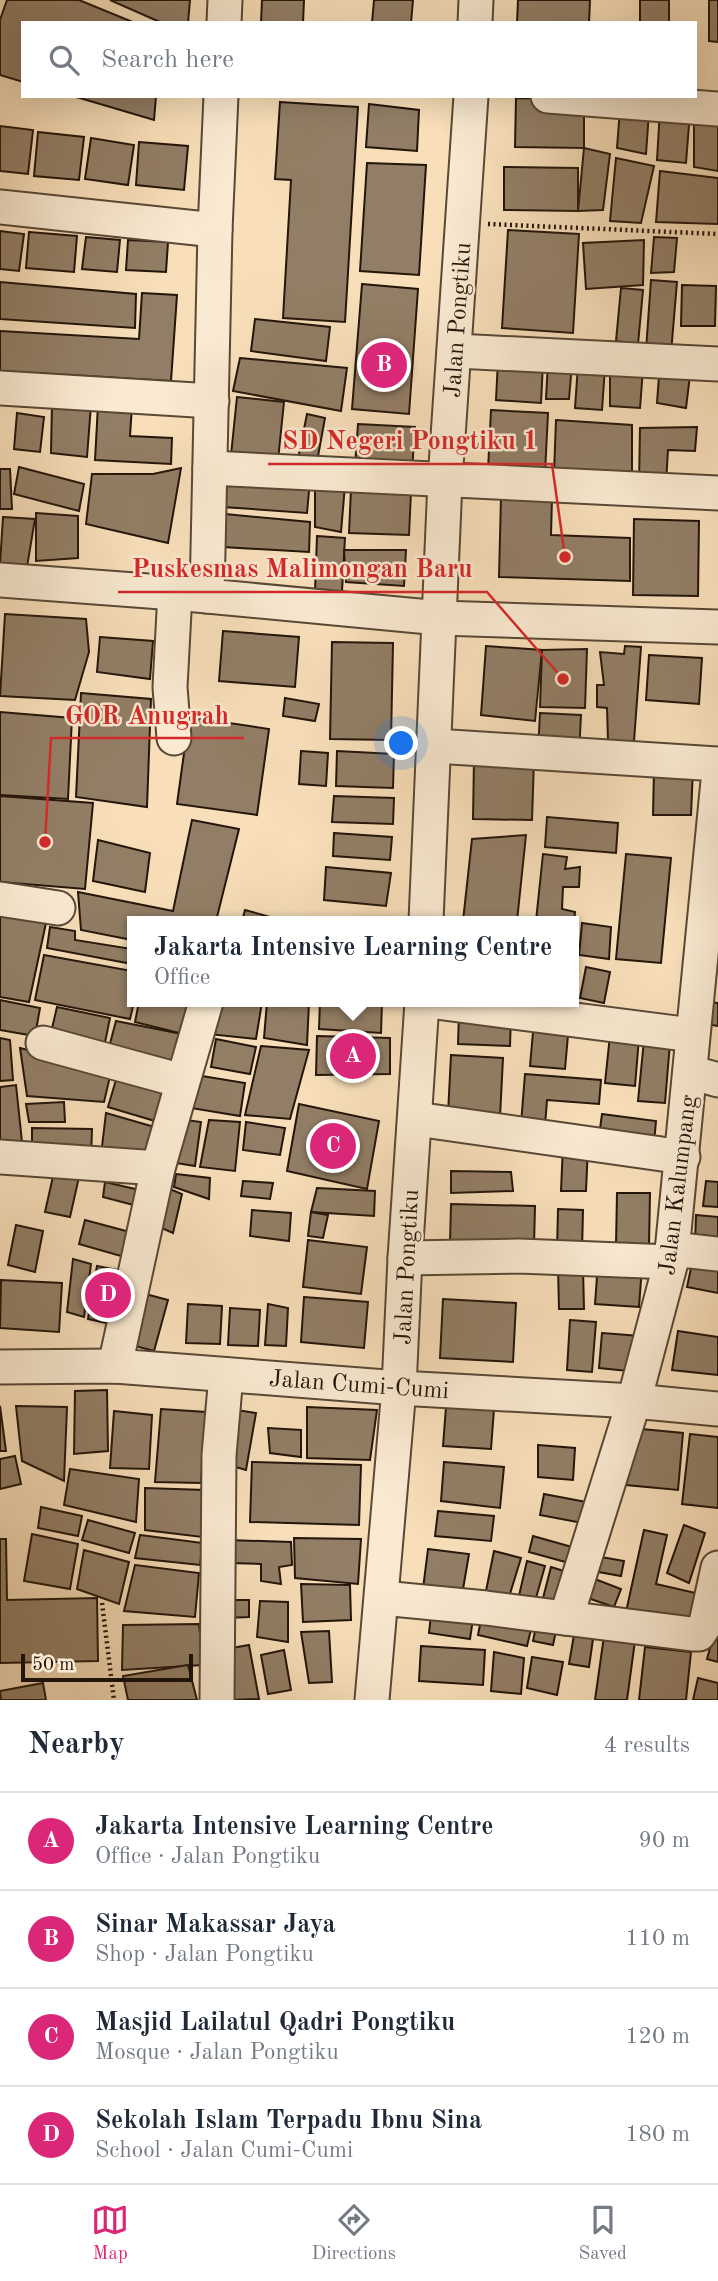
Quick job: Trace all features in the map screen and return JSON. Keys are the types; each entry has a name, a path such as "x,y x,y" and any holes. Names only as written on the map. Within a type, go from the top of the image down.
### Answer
{"street":[{"path":"224,21 225,0"},
{"path":"475,21 476,0"},
{"path":"174,738 170,687 191,594 210,468 221,98"},
{"name":"Jalan Pongtiku","path":"426,916 445,481 456,351 471,98"},
{"path":"574,98 718,109"},
{"path":"0,207 215,230"},
{"path":"456,351 718,364"},
{"path":"0,388 212,401"},
{"path":"210,468 718,493"},
{"path":"0,580 191,594 440,618 718,627"},
{"path":"435,746 718,764"},
{"name":"Jalan Kalumpang","path":"566,1618 634,1401 672,1255 683,1157 704,1076 692,1035 713,880 718,781"},
{"path":"0,899 58,908"},
{"path":"115,1366 158,1168 204,1007"},
{"name":"Jalan Pongtiku","path":"372,1700 399,1388 422,1007"},
{"path":"475,1007 692,1035"},
{"path":"43,1043 182,1081"},
{"path":"416,1119 683,1157"},
{"path":"0,1157 158,1168"},
{"path":"405,1258 718,1254"},
{"name":"Jalan Cumi-Cumi","path":"0,1367 115,1366 718,1409"},
{"path":"217,1700 219,1455 226,1375"},
{"path":"382,1598 699,1634 706,1623 718,1568"}],"path":[{"path":"463,223 718,234"},
{"path":"102,1603 114,1700"}],"building":[{"path":"7,0 79,0 130,21 21,21 21,81 0,75 0,20"},
{"path":"110,0 190,0 188,21 157,21"},
{"path":"262,0 304,0 303,21 261,21"},
{"path":"374,0 413,0 411,21 372,21"},
{"path":"518,0 590,0 589,21 517,21"},
{"path":"640,0 669,0 669,21 640,21"},
{"path":"709,0 718,0 718,42 709,41"},
{"path":"80,98 156,98 154,120"},
{"path":"516,98 584,99 584,148 515,147"},
{"path":"280,102 358,107 345,322 283,318 291,180 275,179"},
{"path":"369,104 419,110 417,151 366,147"},
{"path":"620,109 649,112 646,154 617,148"},
{"path":"660,109 690,112 686,163 657,160"},
{"path":"694,121 718,124 718,171 694,167"},
{"path":"0,126 33,130 28,174 0,171"},
{"path":"38,132 84,137 79,180 34,176"},
{"path":"91,138 134,145 128,185 85,179"},
{"path":"139,142 188,146 184,190 136,185"},
{"path":"584,148 610,154 603,210 578,211"},
{"path":"616,158 654,166 641,223 610,221"},
{"path":"367,163 426,165 419,275 360,271"},
{"path":"504,167 578,168 578,211 504,210"},
{"path":"660,171 718,178 718,224 656,222"},
{"path":"508,230 579,234 573,333 502,328"},
{"path":"0,231 24,234 19,271 0,269"},
{"path":"29,232 77,236 74,272 26,268"},
{"path":"86,237 120,240 117,272 82,269"},
{"path":"654,237 677,238 674,272 651,273"},
{"path":"128,240 168,242 166,272 126,270"},
{"path":"644,240 643,285 586,289 583,243"},
{"path":"651,280 677,282 671,353 646,350"},
{"path":"0,282 136,294 135,328 0,319"},
{"path":"362,284 418,289 409,414 352,409"},
{"path":"682,285 716,286 715,326 681,326"},
{"path":"621,288 643,290 638,344 616,341"},
{"path":"142,293 177,295 171,381 0,371 0,331 139,339"},
{"path":"255,319 330,327 326,361 251,351"},
{"path":"240,358 347,368 341,411 233,391"},
{"path":"498,360 543,363 541,403 496,400"},
{"path":"548,362 572,364 569,399 546,399"},
{"path":"660,363 691,367 686,408 657,403"},
{"path":"578,365 605,367 602,410 575,408"},
{"path":"610,367 643,369 640,408 610,406"},
{"path":"237,397 284,402 278,460 231,455"},
{"path":"52,402 91,405 87,457 51,453"},
{"path":"98,405 132,406 130,436 172,438 171,464 95,460"},
{"path":"491,410 548,413 545,473 488,470"},
{"path":"17,413 44,417 40,452 14,449"},
{"path":"307,414 325,418 316,467 297,464"},
{"path":"556,420 632,425 632,483 554,473"},
{"path":"358,424 415,427 412,471 355,466"},
{"path":"697,427 695,451 668,450 666,483 639,485 640,428"},
{"path":"19,467 84,484 79,511 14,494"},
{"path":"181,468 168,543 86,524 92,474 153,474"},
{"path":"0,469 10,469 12,509 0,509"},
{"path":"226,474 310,480 307,513 223,507"},
{"path":"315,485 345,485 341,532 315,527"},
{"path":"351,489 411,492 409,535 349,533"},
{"path":"501,497 552,498 551,535 630,538 630,581 499,577"},
{"path":"36,513 78,516 78,558 36,561"},
{"path":"225,514 310,522 309,552 223,547"},
{"path":"3,517 35,519 27,567 0,564"},
{"path":"634,519 699,521 698,596 633,595"},
{"path":"317,536 345,538 342,591 315,591"},
{"path":"344,550 406,550 404,586 346,582"},
{"path":"5,614 86,619 89,652 75,700 0,696"},
{"path":"223,631 299,637 295,687 219,681"},
{"path":"100,637 153,641 150,679 97,672"},
{"path":"332,642 393,643 391,740 330,739"},
{"path":"486,646 542,650 535,721 481,715"},
{"path":"625,646 641,647 634,741 608,741 607,708 597,707 597,685 604,685 600,652 624,654"},
{"path":"587,649 585,708 540,707 542,650"},
{"path":"649,655 702,658 699,704 646,700"},
{"path":"81,693 151,699 147,807 76,797"},
{"path":"285,698 319,704 315,721 283,716"},
{"path":"0,712 72,718 68,799 0,795"},
{"path":"540,713 581,715 579,753 538,751"},
{"path":"189,717 269,729 257,815 177,804"},
{"path":"301,751 328,753 326,786 299,784"},
{"path":"337,751 394,754 393,788 336,786"},
{"path":"474,759 534,760 532,820 473,819"},
{"path":"654,768 693,768 691,815 653,815"},
{"path":"0,796 93,803 85,889 0,882"},
{"path":"334,796 394,798 393,824 332,822"},
{"path":"547,817 618,823 616,853 545,847"},
{"path":"192,820 239,829 217,916 127,916 127,939 81,930 78,892 173,911"},
{"path":"334,833 392,837 390,860 333,856"},
{"path":"526,835 518,916 464,916 472,839"},
{"path":"98,840 150,853 145,892 93,881"},
{"path":"543,854 567,857 565,869 580,867 579,887 563,887 562,909 575,912 575,916 537,916"},
{"path":"626,854 671,858 661,963 616,959"},
{"path":"326,867 391,873 386,906 324,900"},
{"path":"245,910 266,916 243,916"},
{"path":"0,915 46,923 29,1002 0,997"},
{"path":"582,923 611,927 609,959 579,955"},
{"path":"50,927 75,931 75,940 127,948 127,963 47,948"},
{"path":"44,955 127,970 127,1007 133,1007 130,1019 35,1000"},
{"path":"586,967 610,972 604,1003 580,998"},
{"path":"0,1000 40,1008 35,1036 0,1030"},
{"path":"708,1002 718,1003 718,1026 705,1024"},
{"path":"57,1007 110,1018 103,1052 49,1041"},
{"path":"138,1007 194,1007 187,1035 135,1022"},
{"path":"217,1007 261,1007 256,1039 208,1034"},
{"path":"267,1007 309,1007 307,1045 264,1038"},
{"path":"320,1007 382,1007 381,1033 319,1029"},
{"path":"459,1013 511,1015 510,1046 458,1044"},
{"path":"116,1021 187,1035 177,1070 107,1055"},
{"path":"534,1021 569,1024 565,1069 530,1066"},
{"path":"610,1035 639,1038 635,1086 605,1083"},
{"path":"317,1036 390,1038 390,1074 316,1075"},
{"path":"0,1038 10,1040 13,1080 0,1081"},
{"path":"216,1039 256,1047 250,1074 211,1067"},
{"path":"644,1040 670,1043 665,1103 638,1101"},
{"path":"261,1046 309,1050 290,1119 245,1115"},
{"path":"20,1048 111,1072 104,1102 27,1096"},
{"path":"451,1055 503,1058 500,1117 448,1114"},
{"path":"118,1073 168,1088 158,1122 108,1107"},
{"path":"525,1074 601,1080 599,1104 547,1100 545,1126 521,1124"},
{"path":"196,1075 245,1083 240,1116 191,1108"},
{"path":"16,1085 22,1142 0,1145 0,1087"},
{"path":"64,1102 65,1122 29,1122 26,1104"},
{"path":"299,1104 379,1121 367,1189 287,1171"},
{"path":"106,1113 158,1128 154,1160 101,1155"},
{"path":"602,1114 656,1121 654,1143 599,1136"},
{"path":"179,1119 201,1122 195,1166 176,1163"},
{"path":"209,1120 240,1122 235,1171 200,1167"},
{"path":"246,1122 285,1128 280,1155 243,1150"},
{"path":"32,1128 92,1129 91,1158 32,1153"},
{"path":"563,1145 588,1146 586,1191 561,1191"},
{"path":"451,1171 511,1172 513,1191 451,1193"},
{"path":"54,1172 79,1177 70,1217 45,1212"},
{"path":"176,1174 210,1178 209,1199 174,1187"},
{"path":"243,1181 273,1183 270,1199 241,1196"},
{"path":"706,1181 718,1182 718,1207 703,1206"},
{"path":"105,1182 144,1191 141,1207 103,1197"},
{"path":"165,1187 182,1194 173,1233 157,1226"},
{"path":"317,1188 375,1191 374,1216 311,1212"},
{"path":"617,1193 650,1193 649,1246 616,1246"},
{"path":"451,1204 535,1206 534,1246 450,1243"},
{"path":"558,1209 583,1210 582,1252 557,1252"},
{"path":"252,1210 291,1213 289,1241 250,1236"},
{"path":"311,1212 328,1215 323,1238 308,1236"},
{"path":"696,1215 718,1217 718,1245 695,1243"},
{"path":"85,1220 141,1235 135,1260 79,1244"},
{"path":"16,1225 43,1231 35,1272 8,1265"},
{"path":"308,1240 367,1247 361,1294 303,1287"},
{"path":"694,1254 718,1259 718,1293 687,1287"},
{"path":"73,1259 91,1264 84,1317 67,1312"},
{"path":"598,1263 642,1266 639,1307 595,1304"},
{"path":"97,1266 128,1272 120,1326 88,1319"},
{"path":"558,1268 583,1268 584,1309 559,1309"},
{"path":"1,1280 62,1283 59,1332 0,1328"},
{"path":"138,1292 168,1300 154,1351 124,1343"},
{"path":"304,1297 368,1302 364,1348 301,1342"},
{"path":"443,1299 516,1303 513,1362 440,1358"},
{"path":"188,1304 222,1306 220,1344 186,1343"},
{"path":"268,1304 288,1308 286,1346 265,1345"},
{"path":"230,1308 260,1310 258,1346 228,1345"},
{"path":"570,1320 596,1322 592,1372 567,1370"},
{"path":"678,1331 718,1337 718,1375 672,1370"},
{"path":"602,1333 640,1336 638,1372 599,1368"},
{"path":"107,1390 108,1451 74,1454 75,1391"},
{"path":"0,1406 6,1451 0,1451"},
{"path":"16,1406 67,1407 64,1481 22,1461"},
{"path":"307,1407 377,1410 370,1460 307,1458"},
{"path":"446,1407 494,1409 491,1449 443,1446"},
{"path":"161,1409 206,1412 201,1483 155,1482"},
{"path":"230,1409 256,1413 246,1470 225,1464"},
{"path":"114,1411 152,1415 149,1469 110,1468"},
{"path":"268,1428 301,1430 301,1457 270,1453"},
{"path":"631,1428 683,1433 678,1490 626,1485"},
{"path":"690,1434 718,1437 718,1508 682,1504"},
{"path":"538,1445 575,1448 573,1480 538,1477"},
{"path":"15,1456 21,1484 0,1489 0,1459"},
{"path":"252,1462 361,1465 359,1525 250,1522"},
{"path":"444,1462 504,1467 500,1508 441,1501"},
{"path":"70,1469 139,1479 136,1522 64,1505"},
{"path":"145,1488 205,1490 202,1537 145,1530"},
{"path":"544,1494 597,1504 593,1525 540,1515"},
{"path":"41,1507 82,1516 78,1536 38,1528"},
{"path":"438,1511 494,1516 491,1541 435,1536"},
{"path":"88,1520 135,1533 129,1553 82,1540"},
{"path":"684,1525 705,1533 689,1583 667,1573"},
{"path":"644,1530 667,1535 656,1584 700,1594 693,1627 626,1612"},
{"path":"32,1534 78,1544 70,1589 24,1581"},
{"path":"140,1535 203,1543 200,1565 135,1558"},
{"path":"533,1536 572,1547 569,1563 529,1552"},
{"path":"294,1538 361,1539 358,1584 295,1578"},
{"path":"0,1539 6,1539 7,1600 97,1598 98,1661 0,1663"},
{"path":"228,1540 291,1542 292,1565 279,1567 281,1584 261,1581 261,1564 230,1563"},
{"path":"428,1549 469,1554 462,1595 423,1589"},
{"path":"84,1550 129,1562 119,1604 77,1589"},
{"path":"494,1551 521,1558 509,1597 486,1591"},
{"path":"590,1555 624,1561 621,1576 587,1570"},
{"path":"527,1561 545,1566 534,1605 518,1600"},
{"path":"135,1565 199,1573 195,1617 124,1611"},
{"path":"551,1567 567,1572 558,1610 541,1606"},
{"path":"587,1576 621,1589 614,1607 582,1596"},
{"path":"301,1584 350,1585 351,1620 303,1622"},
{"path":"222,1600 249,1600 249,1617 226,1618"},
{"path":"260,1601 288,1602 288,1642 257,1637"},
{"path":"432,1606 474,1612 470,1639 429,1633"},
{"path":"483,1610 533,1621 527,1646 478,1635"},
{"path":"537,1622 557,1626 553,1645 533,1641"},
{"path":"718,1623 718,1662 707,1659"},
{"path":"199,1624 203,1665 122,1670 123,1625"},
{"path":"575,1629 594,1632 589,1667 569,1664"},
{"path":"329,1631 332,1682 309,1683 301,1632"},
{"path":"604,1636 635,1641 627,1700 595,1700"},
{"path":"249,1645 259,1699 230,1700 220,1650"},
{"path":"421,1646 485,1650 483,1685 419,1681"},
{"path":"645,1647 691,1652 686,1700 639,1700"},
{"path":"284,1650 291,1690 268,1694 261,1655"},
{"path":"494,1652 524,1658 521,1694 491,1691"},
{"path":"532,1657 563,1662 557,1695 527,1688"},
{"path":"188,1665 197,1700 128,1700 123,1676"},
{"path":"698,1678 718,1683 718,1700 693,1700"},
{"path":"43,1683 46,1700 1,1700 0,1691"}],"place":[{"name":"Sinar Makassar Jaya","path":"384,365"},
{"name":"SD Negeri Pongtiku 1","path":"565,557"},
{"name":"Puskesmas Malimongan Baru","path":"563,679"},
{"name":"GOR Anugrah","path":"45,842"},
{"name":"Jakarta Intensive Learning Centre","path":"353,1056"},
{"name":"Masjid Lailatul Qadri Pongtiku","path":"333,1146"},
{"name":"Sekolah Islam Terpadu Ibnu Sina","path":"108,1295"}]}
